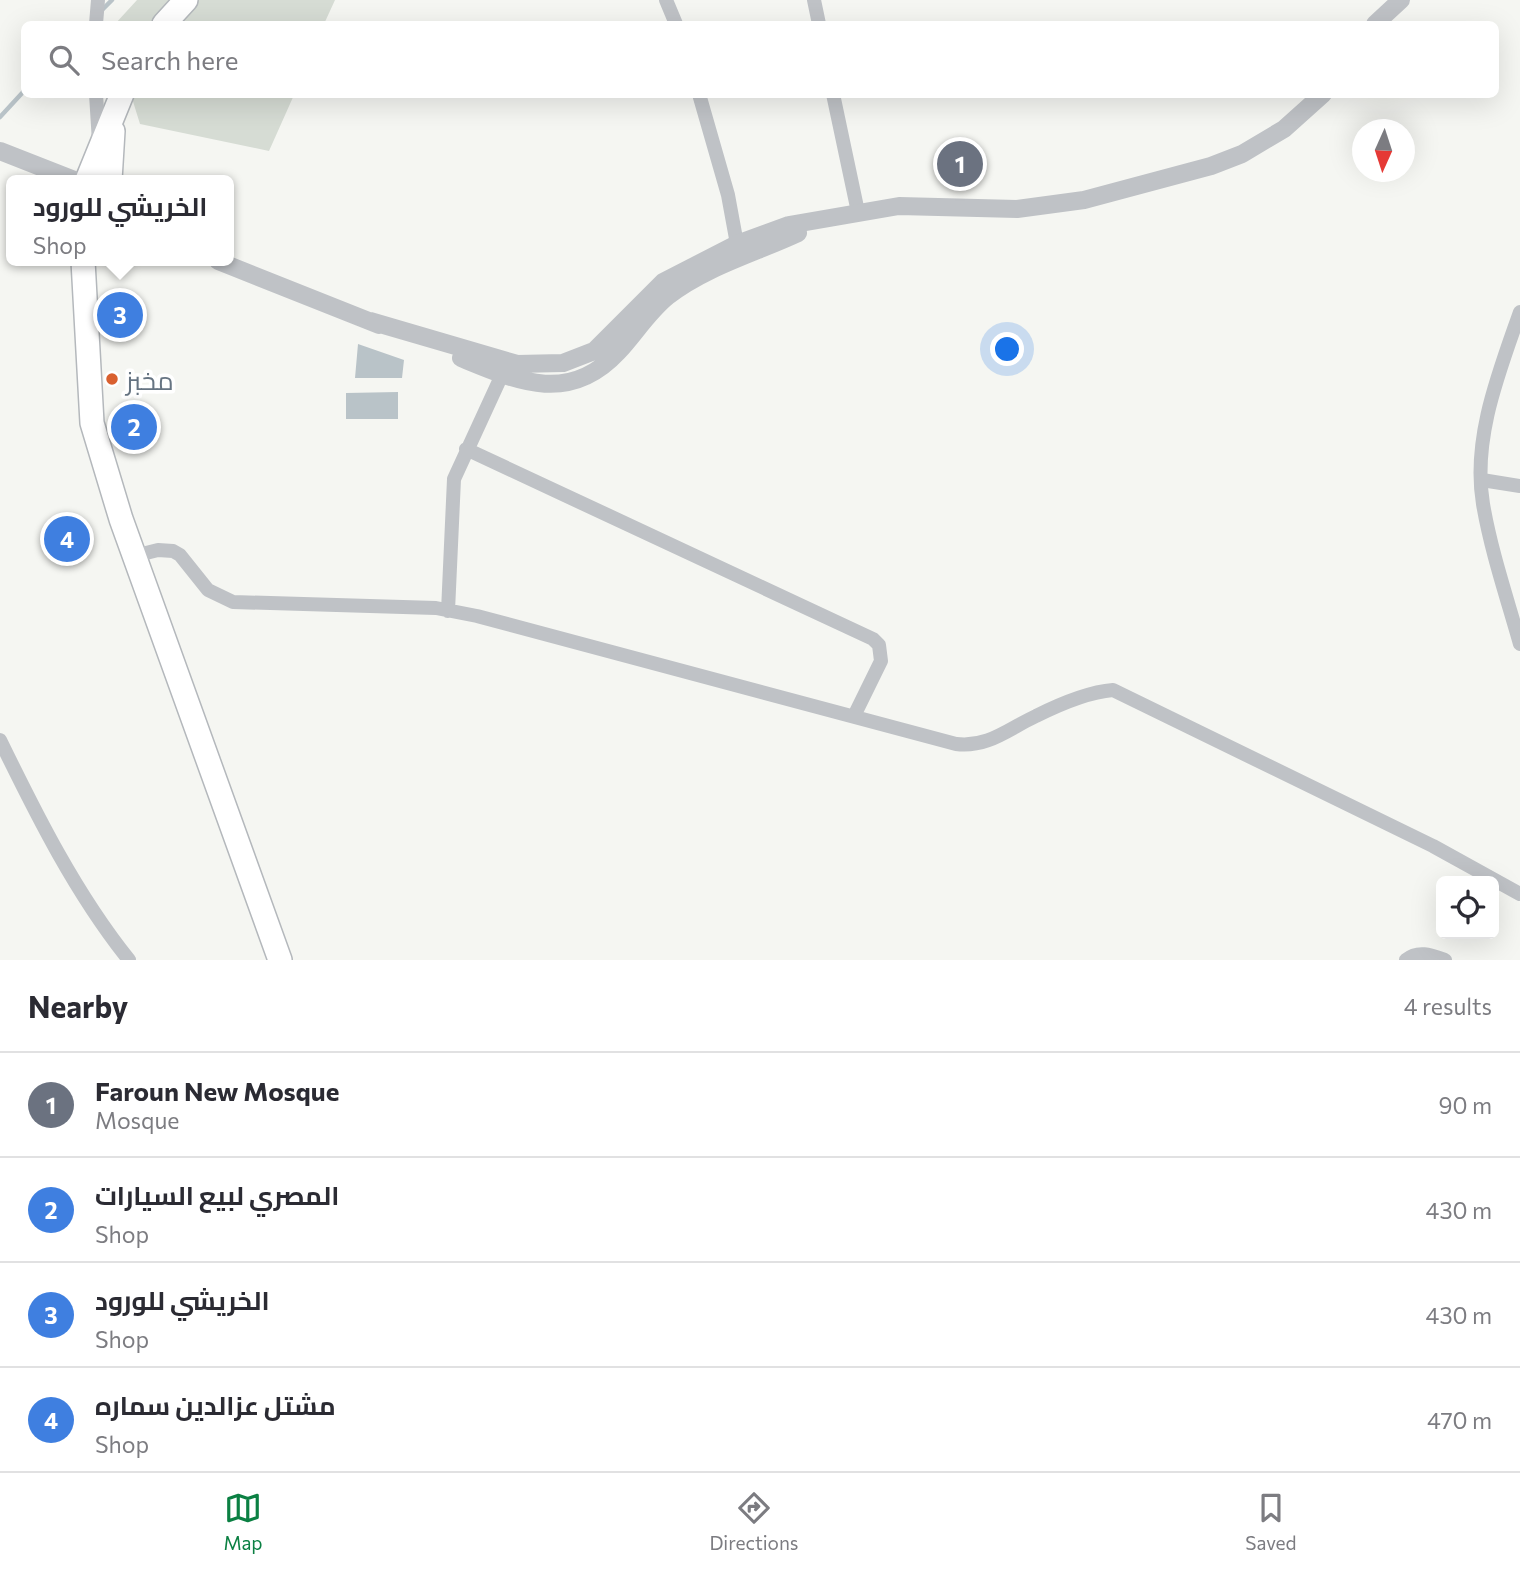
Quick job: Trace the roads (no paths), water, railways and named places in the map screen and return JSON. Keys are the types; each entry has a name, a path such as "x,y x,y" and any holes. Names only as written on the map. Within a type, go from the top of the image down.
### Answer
{"main road":[{"path":"167,21 186,0"},
{"path":"89,175 119,101"},
{"path":"111,175 119,101"},
{"path":"90,272 92,423 134,556 280,960"}],"street":[{"path":"96,21 98,0"},
{"path":"666,0 675,21"},
{"path":"814,0 818,21"},
{"path":"1378,21 1401,0"},
{"path":"96,98 99,146"},
{"path":"700,98 728,195 737,244"},
{"path":"834,98 858,212"},
{"path":"505,368 546,366 587,355 609,339 633,309 663,282 737,244 789,225 858,212 920,205 1017,208 1083,200 1242,154 1284,129 1319,98"},
{"path":"0,151 60,175"},
{"path":"32,165 47,175"},
{"path":"231,266 370,321 505,368 526,383 545,385 586,377 616,354 670,295 826,218"},
{"path":"1520,312 1490,405 1484,438 1482,480 1483,502 1520,644"},
{"path":"448,611 454,479 505,368"},
{"path":"466,449 873,639 879,645 881,661 854,716"},
{"path":"1482,480 1520,486"},
{"path":"134,556 158,550 173,551 180,555 208,590 233,602 448,611 956,744 981,745 1037,715 1099,691 1113,690 1433,846 1520,894"},
{"path":"0,740 35,812 105,930 130,960"},
{"path":"1406,960 1414,954 1424,954 1445,960"}],"waterway":[{"path":"100,12 112,0"},
{"path":"0,117 21,94"}],"place":[{"name":"Faroun New Mosque","path":"960,164"},
{"name":"الخريشي للورود","path":"120,315"},
{"name":"مخبز","path":"112,379"},
{"name":"المصري لبيع السيارات","path":"134,427"},
{"name":"مشتل عزالدين سماره","path":"67,539"}]}
